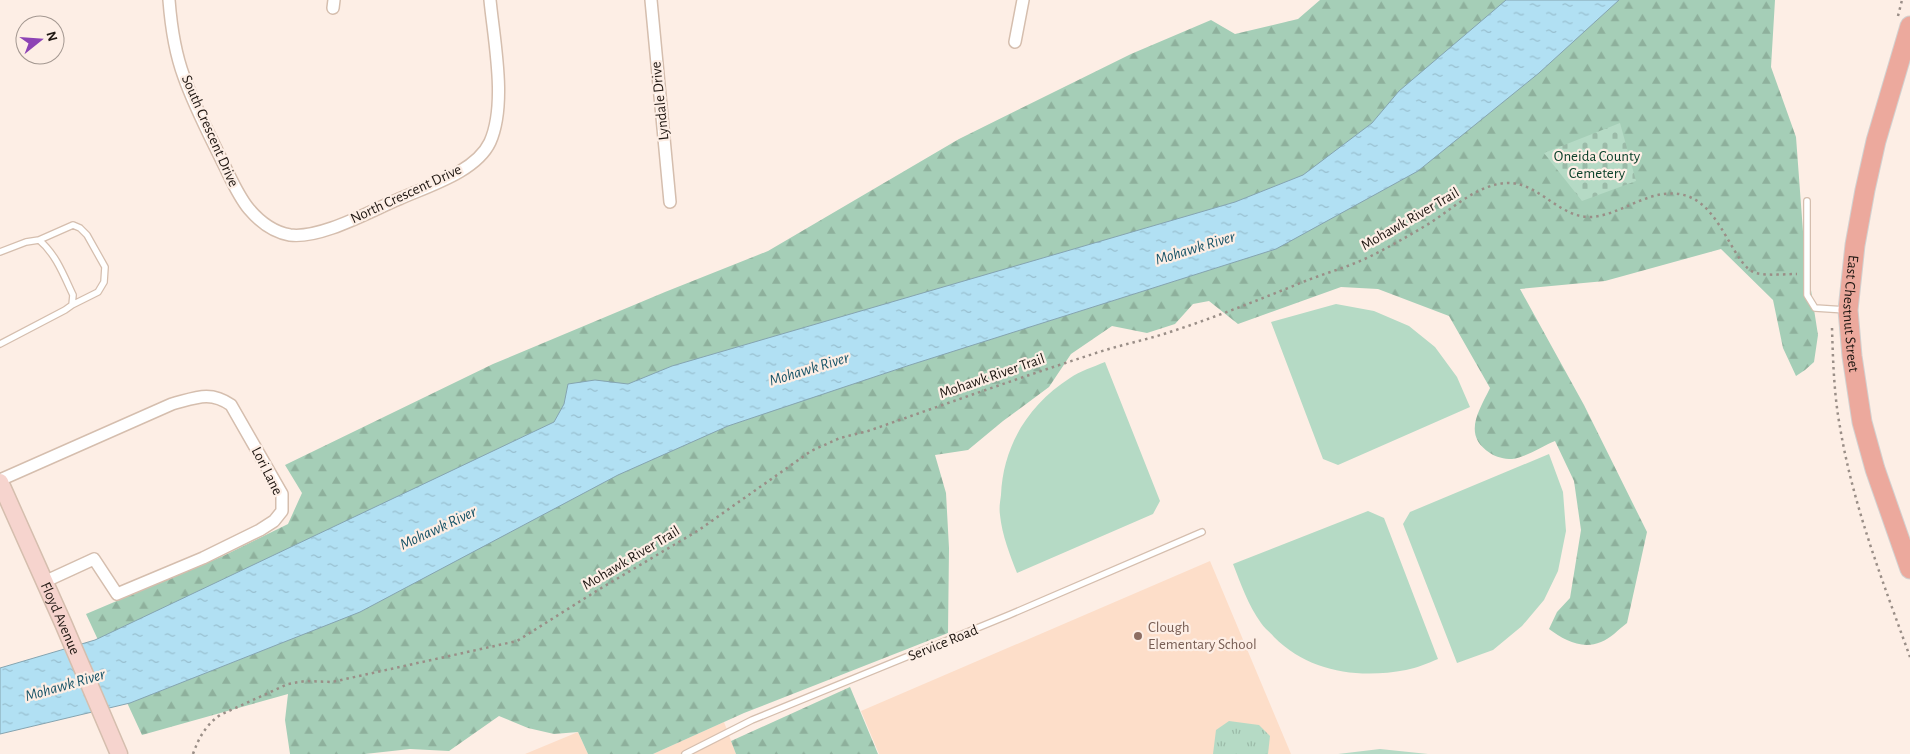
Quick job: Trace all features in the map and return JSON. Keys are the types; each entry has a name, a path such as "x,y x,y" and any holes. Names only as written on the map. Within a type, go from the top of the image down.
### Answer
{"main road":[{"name":"East Chestnut Street","path":"1910,26 1876,141 1865,190 1855,246 1848,310 1852,356 1862,422 1875,469 1910,569"}],"street":[{"name":"South Crescent Drive","path":"169,0 174,39 184,77 238,193 248,208 264,225 280,233 290,235"},
{"name":"North Crescent Drive","path":"290,235 325,231 448,178 474,162 484,153 497,121 499,87 490,0"},
{"name":"Lyndale Drive","path":"650,0 670,202"},
{"path":"1015,42 1023,0"},
{"name":"Lori Lane","path":"0,481 172,404 202,396 214,396 232,405 282,494 282,511 274,521 260,530 203,558 117,594 94,559 44,582"},
{"name":"Floyd Avenue","path":"0,481 119,754"}],"lane":[{"path":"1807,201 1807,295 1816,308 1848,310"},
{"path":"0,252 26,242 39,240 73,226 80,228 86,235 104,267 104,282 98,292 0,344"},
{"path":"39,240 46,245 57,262 73,295 72,305"},
{"name":"Service Road","path":"685,754 752,720 1009,615 1202,532"}],"path":[{"name":"Mohawk River Trail","path":"193,754 201,734 210,722 220,715 288,684 305,681 332,682 517,641 699,530 811,451 1095,353 1170,332 1224,314 1366,259 1407,237 1482,190 1502,183 1514,183 1525,187 1543,196 1568,213 1588,217 1603,216 1638,200 1650,197 1675,194 1687,196 1698,201 1721,225 1742,263 1753,273 1806,274"}],"shaded area":[{"name":"Clough Elementary School","path":"1210,561 1291,754 879,754 861,711"},
{"path":"724,722 736,754 653,754"},
{"path":"578,732 588,754 525,754"}],"green space":[{"path":"1320,0 1775,0 1771,67 1796,137 1804,245 1818,335 1814,362 1796,376 1783,348 1773,300 1721,249 1605,281 1520,289 1584,405 1647,532 1627,623 1608,639 1587,645 1574,643 1549,629 1557,612 1570,598 1581,530 1574,481 1555,441 1518,458 1500,458 1490,453 1477,438 1475,422 1490,388 1449,316 1378,289 1341,287 1238,324 1209,301 1193,304 1175,324 1147,333 1112,326 1071,354 1049,387 968,450 935,455 946,493 949,548 948,633 744,713 653,754 588,754 578,732 554,734 528,728 499,716 449,751 410,749 365,754 290,754 285,720 288,694 142,735 86,614 223,556 288,524 302,493 285,465 493,364 768,251 959,139 1131,54 1211,20 1235,34 1298,19"},
{"name":"Oneida County Cemetery","path":"1620,123 1636,181 1582,201 1544,153"},
{"path":"1336,304 1374,311 1409,326 1435,347 1457,377 1470,407 1338,465 1323,459 1271,322"},
{"path":"1105,362 1160,501 1153,514 1017,573 1004,537 1000,510 1003,477 1013,444 1020,428 1030,414 1055,389 1078,373"},
{"path":"1549,454 1563,492 1566,531 1558,571 1544,600 1522,626 1493,650 1457,663 1403,524 1410,512"},
{"path":"1368,511 1384,518 1438,659 1410,669 1370,674 1352,673 1318,665 1288,649 1274,637 1262,625 1249,602 1233,564"},
{"path":"850,687 878,754 736,754 731,741"},
{"path":"1229,721 1259,725 1270,736 1268,754 1213,754 1216,730"},
{"path":"1380,749 1428,754 1338,754"}],"water":[{"name":"Mohawk River","path":"1506,0 1619,0 1539,73 1418,171 1276,249 907,366 728,426 618,475 360,612 130,703 0,734 0,668 95,640 554,422 564,404 568,384 595,380 628,384 672,366 1235,202 1303,175 1372,123 1399,91"}],"place":[{"name":"Clough Elementary School","path":"1138,636"}]}
